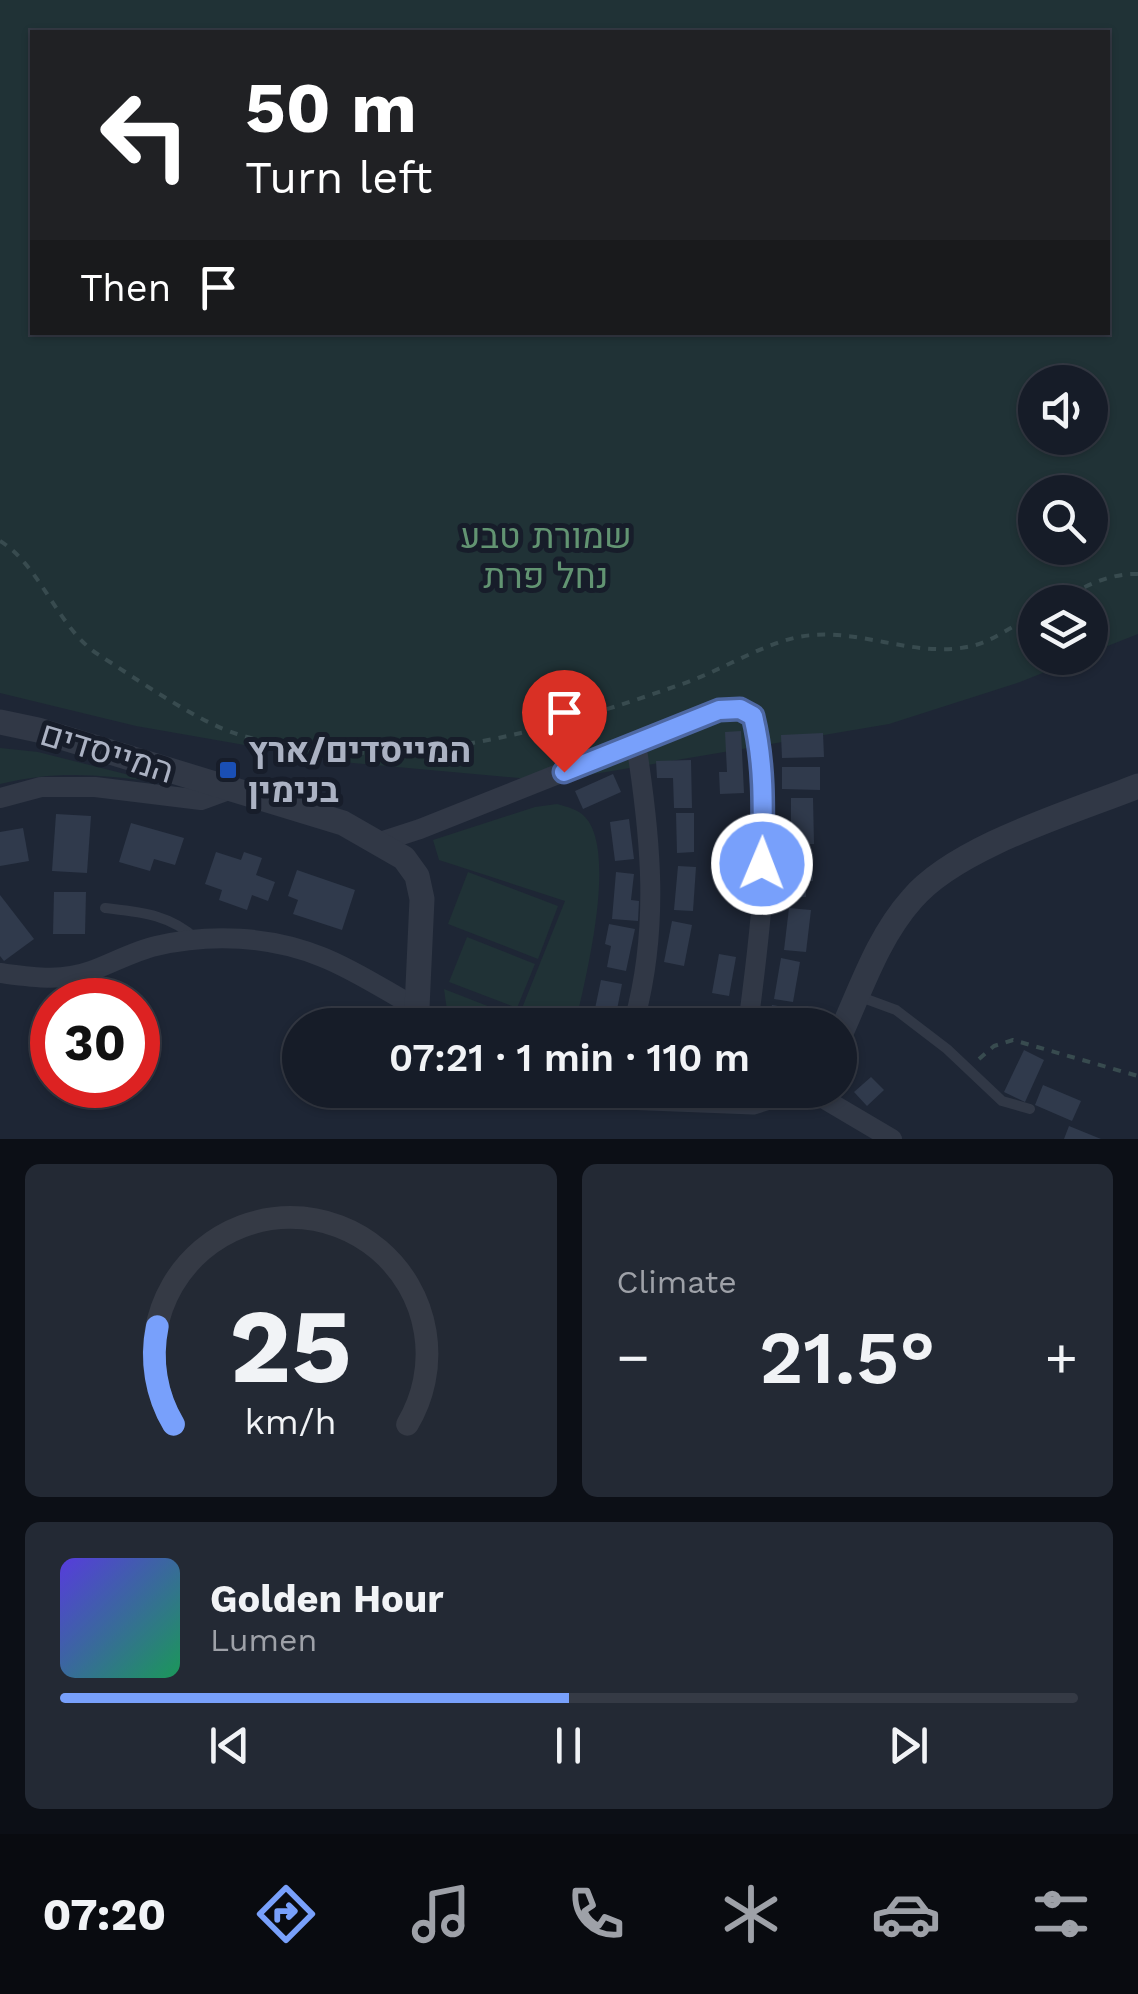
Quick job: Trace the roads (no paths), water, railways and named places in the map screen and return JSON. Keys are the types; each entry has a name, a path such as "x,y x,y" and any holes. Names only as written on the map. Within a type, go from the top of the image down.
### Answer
{"street":[{"path":"380,842 719,710 740,709 753,716 764,780 760,922 750,1008"},
{"name":"המייסדים","path":"0,722 38,730 343,823 404,858 417,876 422,899 419,1008"},
{"path":"636,743 651,854 652,906 648,960 637,1008"},
{"path":"852,1008 879,948 912,898 932,880 996,844 1138,786"},
{"path":"0,798 41,787 95,787 201,800 231,789"},
{"path":"0,973 48,979 87,973 152,946 228,938 278,943 323,957 405,1008"},
{"path":"833,1108 867,1133 892,1139"}],"lane":[{"path":"105,908 149,913 172,921 196,939"},
{"path":"858,996 896,1010 1002,1100 1030,1109"}],"place":[{"name":"המייסדים/ארץ בנימין","path":"228,770"}],"park label":[{"name":"שמורת טבע נחל פרת","path":"546,556"}]}
